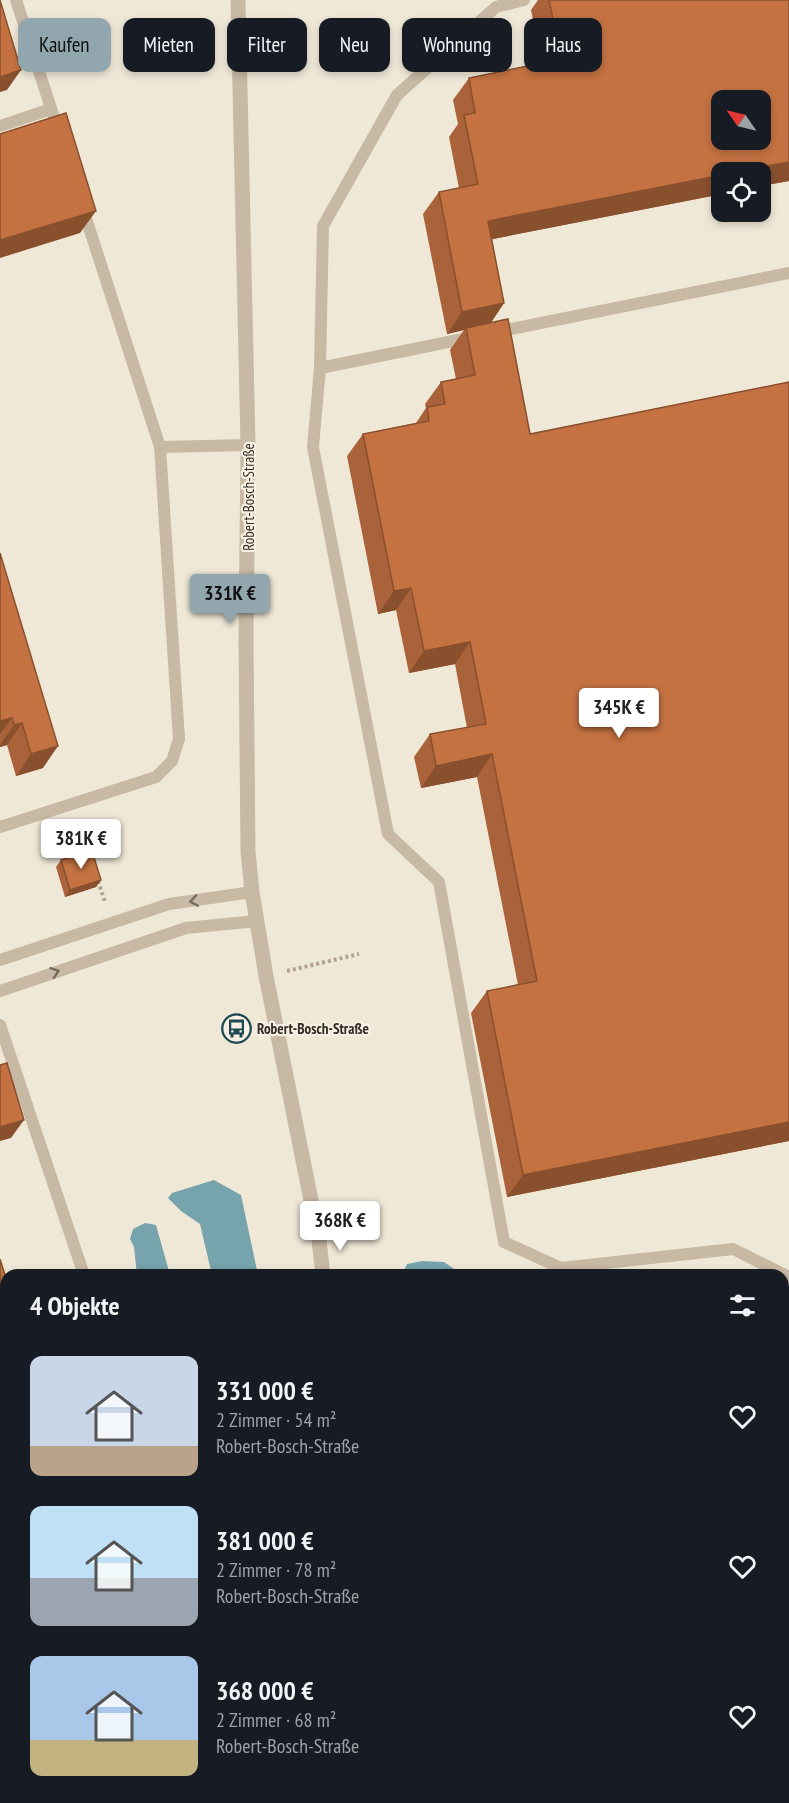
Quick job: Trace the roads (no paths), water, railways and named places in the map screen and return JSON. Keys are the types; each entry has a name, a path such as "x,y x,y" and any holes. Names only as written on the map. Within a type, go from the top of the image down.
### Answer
{"street":[{"name":"Robert-Bosch-Straße","path":"238,0 248,445 246,666 249,852 256,921 319,1240 322,1269"},
{"name":"Robert-Bosch-Straße","path":"319,1240 328,1269"}],"lane":[{"path":"16,0 62,142"},
{"path":"524,0 496,7 397,94 323,225 320,368 314,447 388,834 439,882 504,1242 561,1268 733,1249 773,1269"},
{"path":"0,126 51,109"},
{"path":"0,827 156,777 171,761 179,739 160,447 79,197"},
{"path":"320,368 789,273"},
{"path":"160,447 248,445"},
{"path":"0,960 169,904 252,892"},
{"path":"0,991 186,928 256,921"},
{"path":"0,1025 82,1269"}],"water":[{"path":"214,1180 241,1195 257,1269 211,1269 200,1224 181,1211 168,1198 172,1193"},
{"path":"145,1223 156,1225 168,1269 136,1269 134,1247 130,1239 133,1229"},
{"path":"422,1261 444,1262 454,1269 405,1269 407,1264"}],"place":[{"name":"Robert-Bosch-Straße","path":"236,1028"}]}
